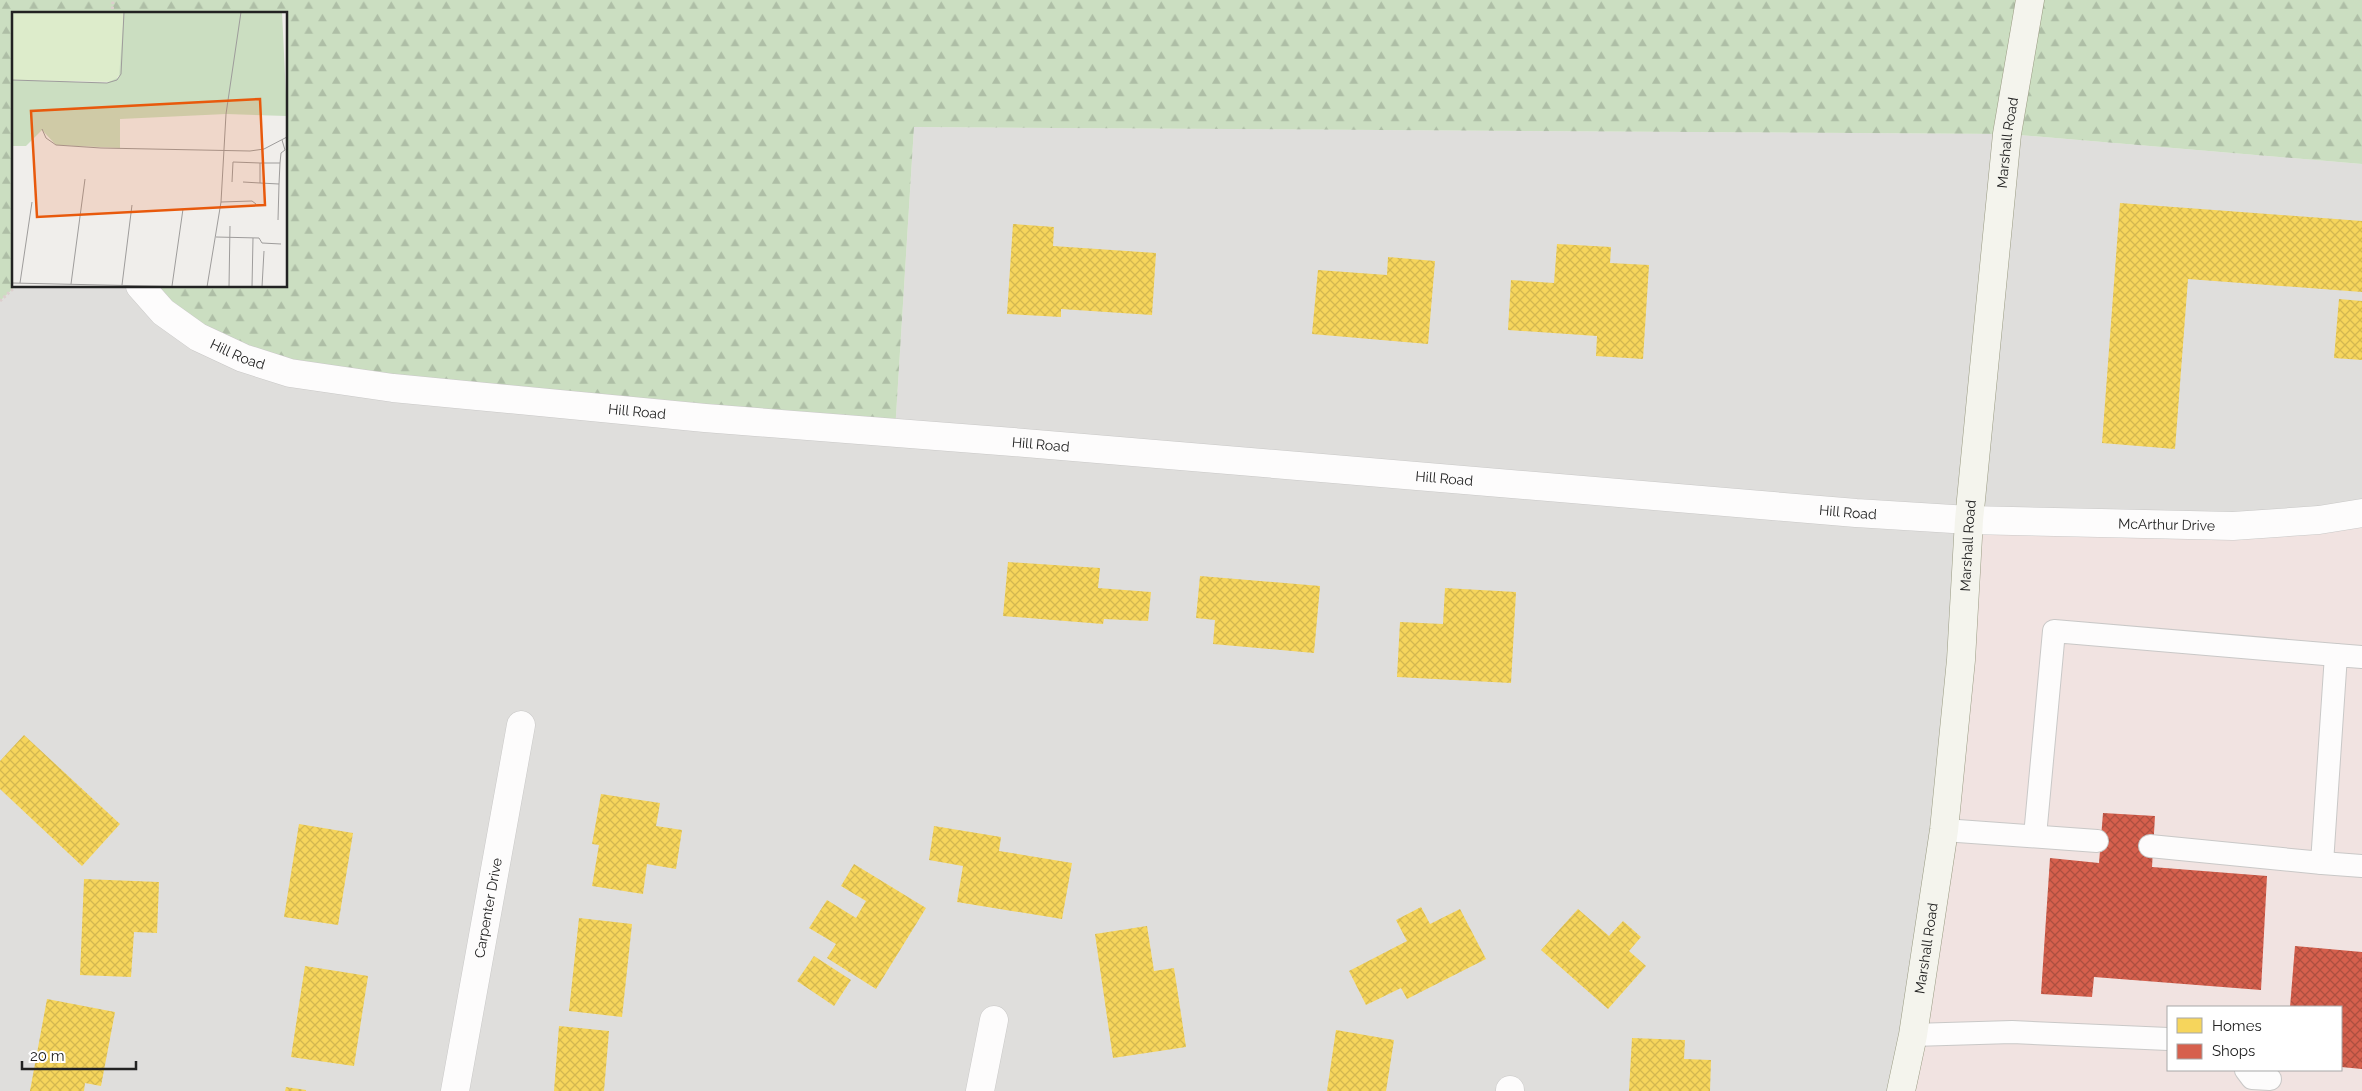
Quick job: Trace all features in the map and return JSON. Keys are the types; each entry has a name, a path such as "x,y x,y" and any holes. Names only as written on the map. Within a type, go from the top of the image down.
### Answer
{"main road":[{"name":"Marshall Road","path":"1902,1091 1913,1035 1944,830 1962,660 1969,520 2007,134 2030,0"}],"street":[{"name":"Hill Road","path":"142,288 163,312 198,337 243,358 290,373 393,388 705,418 1816,510 1969,520"},
{"name":"McArthur Drive","path":"1969,520 2233,526 2320,520 2362,513"},
{"name":"Carpenter Drive","path":"455,1091 521,725"},
{"path":"980,1091 994,1020"}],"lane":[{"path":"2035,836 2054,631 2362,657"},
{"path":"2322,863 2336,655"},
{"path":"1944,830 2097,841"},
{"path":"2150,846 2362,866"},
{"path":"1913,1035 2012,1032 2167,1039"},
{"path":"2247,1071 2252,1078 2270,1079"}],"path":[{"path":"0,301 14,288"}],"shaded area":[{"path":"914,127 2007,134 2362,164 2362,513 1901,1091 0,1091 0,301 14,288 150,288 895,432"},
{"path":"2362,513 2362,1091 1901,1091 1969,520"}],"green space":[{"path":"0,0 2362,0 2362,164 2007,134 914,127 895,432 243,358 143,288 288,288 288,12 12,12 12,288 14,288 0,301"}],"building: Homes":[{"path":"2120,203 2362,221 2362,292 2188,279 2175,449 2102,443"},
{"path":"1013,224 1054,227 1053,246 1156,253 1152,315 1061,309 1061,317 1007,314"},
{"path":"1557,244 1611,247 1610,263 1649,265 1643,359 1596,356 1597,336 1508,330 1511,280 1554,283"},
{"path":"1388,257 1435,261 1428,344 1312,334 1318,270 1387,275"},
{"path":"2339,299 2362,301 2362,360 2334,358"},
{"path":"1008,562 1100,568 1098,588 1151,592 1148,621 1104,619 1103,624 1003,616"},
{"path":"1200,576 1320,586 1314,653 1213,644 1215,620 1196,618"},
{"path":"1445,588 1516,592 1511,683 1397,677 1400,622 1443,624"},
{"path":"24,735 120,824 82,866 0,789 0,761"},
{"path":"601,794 660,803 656,826 682,830 676,869 647,864 643,894 592,886 599,845 592,844"},
{"path":"299,824 353,833 338,925 284,917"},
{"path":"934,826 1001,837 999,851 1072,863 1062,919 957,902 963,866 929,860"},
{"path":"854,864 926,908 876,989 827,958 836,944 809,928 827,900 856,918 866,901 841,886"},
{"path":"84,879 159,882 157,933 134,932 131,977 80,975"},
{"path":"1421,907 1430,924 1460,909 1486,959 1407,999 1401,988 1366,1005 1349,971 1407,941 1396,920"},
{"path":"1578,909 1609,936 1623,921 1641,937 1629,951 1646,966 1608,1009 1541,950"},
{"path":"579,918 632,924 622,1017 569,1011"},
{"path":"1147,926 1154,971 1174,968 1186,1047 1113,1058 1095,934"},
{"path":"814,956 851,980 834,1006 797,981"},
{"path":"305,966 368,976 354,1066 291,1057"},
{"path":"47,999 115,1012 101,1086 85,1083 84,1091 30,1091"},
{"path":"559,1026 609,1031 604,1091 554,1091"},
{"path":"1336,1030 1394,1040 1386,1091 1327,1091"},
{"path":"1632,1038 1685,1040 1684,1059 1711,1060 1710,1091 1629,1091"},
{"path":"286,1087 306,1090 306,1091 285,1091"}],"building: Shops":[{"path":"2103,813 2155,816 2152,867 2267,876 2261,990 2094,977 2092,997 2041,994 2050,858 2099,863"},
{"path":"2295,946 2362,952 2362,1069 2342,1067 2342,1006 2290,1006"}]}
